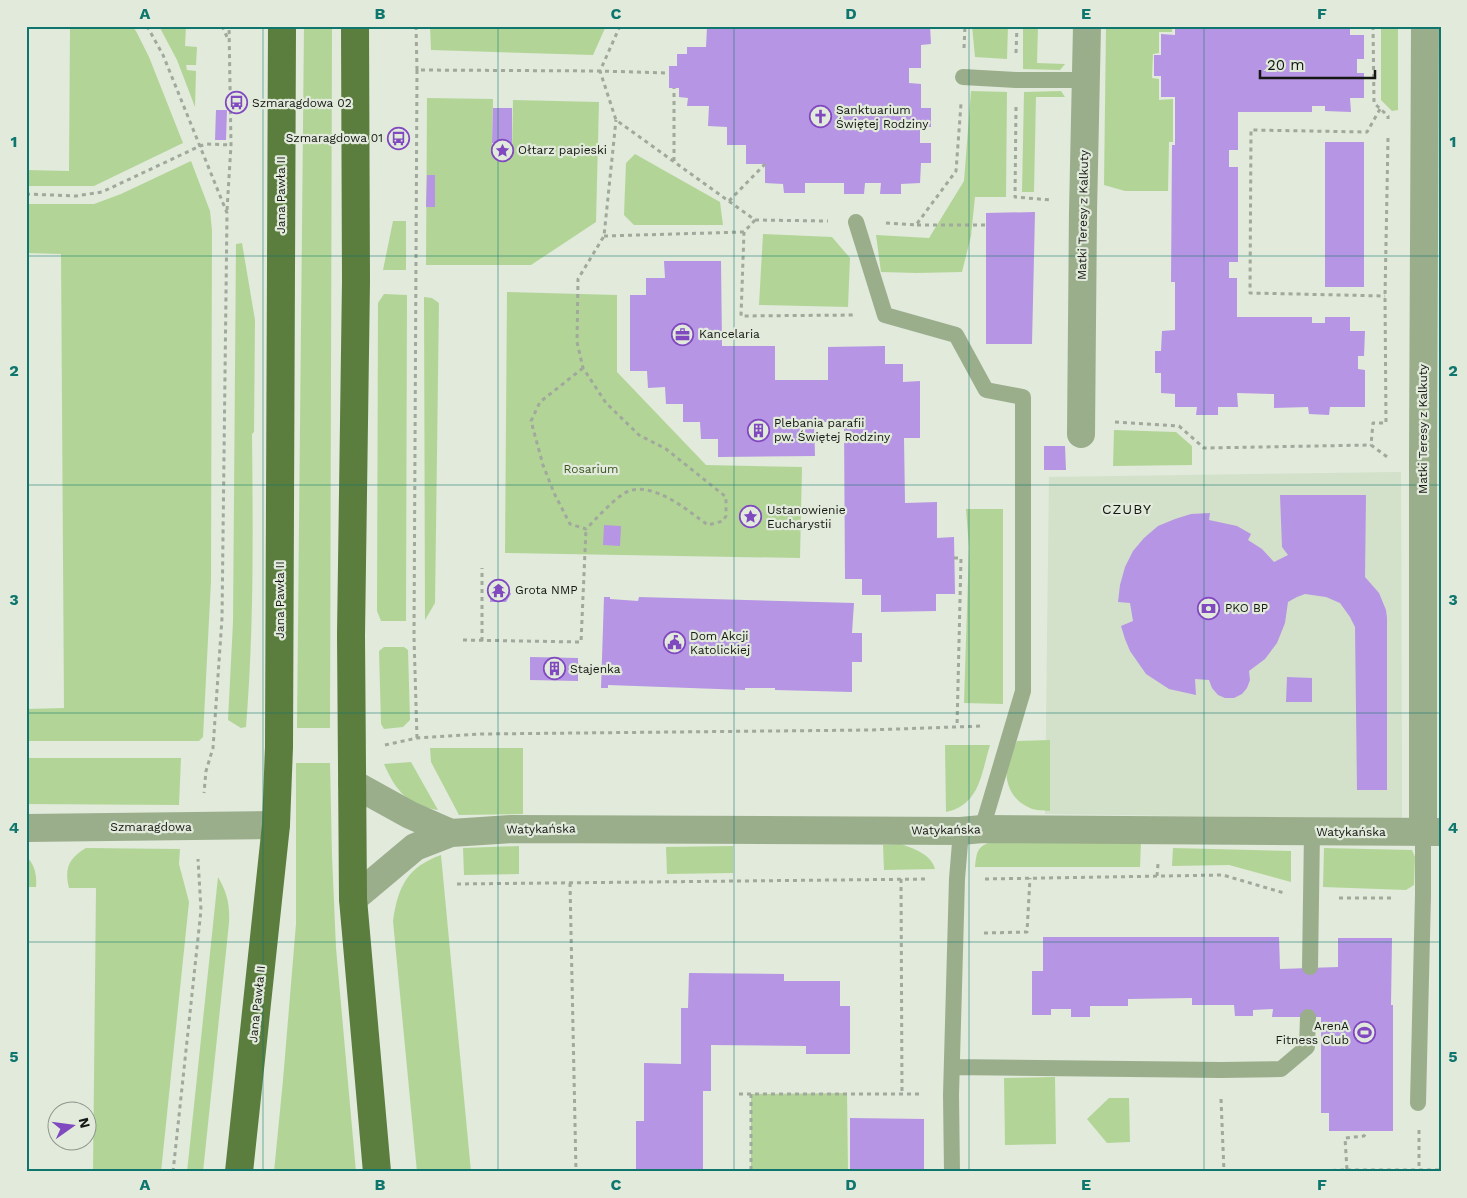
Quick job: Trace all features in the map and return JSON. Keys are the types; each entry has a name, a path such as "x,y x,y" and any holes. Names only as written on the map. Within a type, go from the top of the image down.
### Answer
{"main road":[{"name":"Jana Pawła II","path":"240,1172 276,825 279,748 282,26"},
{"path":"355,26 356,281 351,635 353,899 377,1172"}],"street":[{"name":"Matki Teresy z Kalkuty","path":"1081,434 1087,26"},
{"name":"Matki Teresy z Kalkuty","path":"1426,26 1423,460 1432,832"},
{"path":"352,783 410,816 452,833"},
{"name":"Szmaragdowa","path":"26,828 276,825"},
{"name":"Watykańska","path":"452,833 512,829 1432,832"},
{"path":"353,899 415,847 452,833"}],"lane":[{"path":"963,77 1016,80 1085,80"},
{"path":"856,222 886,315 956,335 986,390 1023,397 1023,690 1013,725 971,830 957,879 952,1067 952,1172"},
{"path":"1310,967 1312,832"},
{"path":"1418,1103 1423,895 1432,832"},
{"path":"952,1067 1281,1069 1307,1047 1308,1017"}],"path":[{"path":"147,26 163,54 227,213"},
{"path":"222,26 229,40"},
{"path":"204,794 206,771 213,748 222,618 227,213 231,144 229,26"},
{"path":"416,26 418,70 414,627 417,738"},
{"path":"463,640 581,642 586,529 628,491 642,489 668,496 708,525 723,521 726,516 726,497 666,450 640,435 606,403 583,368 577,342 578,279 604,236 616,120 600,71 620,26"},
{"path":"916,225 956,171 963,77 964,26"},
{"path":"1017,26 1015,198 1052,200"},
{"path":"1373,26 1374,103 1388,116 1388,126"},
{"path":"418,70 669,73"},
{"path":"674,88 674,162"},
{"path":"1380,109 1367,132 1251,130 1250,294 1385,296"},
{"path":"616,120 755,220 916,225 986,225"},
{"path":"1372,445 1372,423 1386,423 1385,296 1388,135"},
{"path":"26,194 76,196 102,192 200,146 207,144 231,144"},
{"path":"729,201 764,164"},
{"path":"755,220 744,232 741,316 886,315"},
{"path":"604,236 744,232"},
{"path":"583,368 540,402 532,421 543,465 554,493 570,524 586,529"},
{"path":"1112,421 1179,426 1204,448 1372,445 1388,459"},
{"path":"954,558 961,558 957,727"},
{"path":"482,568 482,640"},
{"path":"380,746 417,738 481,734 869,730 1013,725"},
{"path":"173,1172 201,910 198,857"},
{"path":"980,934 1027,932 1030,878"},
{"path":"900,879 902,1094"},
{"path":"570,883 576,1172"},
{"path":"1221,1070 1224,1172"},
{"path":"739,1094 931,1095"},
{"path":"751,1094 751,1172"},
{"path":"1418,1103 1419,1170"},
{"path":"1347,1170 1345,1138 1364,1136 1367,1131"},
{"path":"1284,1172 1441,1170"}],"shaded area":[{"path":"1401,472 1402,819 1045,814 1049,477"}],"green space":[{"path":"70,26 132,26 149,57 183,143 94,186 26,186 26,170 69,171"},
{"path":"159,26 186,26 185,46 197,47 196,65 186,65 187,70 196,71 195,107 177,60"},
{"path":"304,26 332,26 330,728 297,728"},
{"path":"430,26 606,26 593,55 431,50"},
{"path":"972,26 1008,26 1007,59 975,57"},
{"path":"1023,26 1038,26 1037,63 1065,64 1060,70 1023,69"},
{"path":"1106,26 1172,26 1172,32 1159,32 1159,53 1153,54 1152,78 1159,79 1159,100 1173,99 1173,142 1169,142 1168,191 1125,191 1104,185"},
{"path":"1381,26 1398,26 1398,110 1392,111 1381,100"},
{"path":"971,91 1007,92 1006,197 975,197 971,236 962,272 881,272 876,235 929,238 964,181"},
{"path":"1061,91 1065,97 1036,97 1034,192 1022,192 1024,92"},
{"path":"427,98 493,99 492,154 512,155 513,100 599,102 596,222 531,265 426,265"},
{"path":"635,154 720,202 723,225 634,225 624,215 626,163"},
{"path":"191,161 210,211 212,230 211,581 203,737 199,741 26,741 26,709 64,708 61,254 26,253 26,204 94,204 121,194"},
{"path":"393,221 406,221 406,270 383,270"},
{"path":"763,234 832,237 850,258 848,307 759,305"},
{"path":"242,243 255,320 254,432 252,434 252,618 246,727 241,728 228,720 233,622 236,244"},
{"name":"Rosarium","path":"507,292 617,295 617,372 706,465 802,467 800,558 505,553"},
{"path":"384,294 407,295 406,621 381,621 377,611 378,303"},
{"path":"424,297 432,298 439,303 435,603 425,620"},
{"path":"1114,430 1176,432 1192,446 1192,465 1113,466"},
{"path":"966,509 1003,509 1003,704 964,703 969,547"},
{"path":"384,647 404,647 408,650 410,720 403,727 384,729 381,724 379,651"},
{"path":"1050,740 1050,811 1035,810 1017,800 1009,788 1007,766 1017,741"},
{"path":"945,745 990,745 981,777 972,795 966,803 946,812"},
{"path":"430,748 523,748 523,814 459,815 431,762"},
{"path":"26,758 181,758 179,805 26,804"},
{"path":"411,762 438,810 427,808 404,795 393,782 384,764"},
{"path":"296,763 330,763 336,948 356,1172 274,1172 296,924"},
{"path":"995,841 1141,843 1140,867 975,867 976,856 981,847"},
{"path":"900,844 926,856 930,859 935,869 884,870 883,845"},
{"path":"519,846 519,874 464,875 463,848"},
{"path":"733,846 733,873 667,874 666,847"},
{"path":"86,848 180,849 179,864 189,902 161,1172 93,1172 93,1150 98,1150 98,1100 94,1100 96,888 69,888 68,869 75,856"},
{"path":"1173,848 1291,851 1291,882 1229,865 1172,866"},
{"path":"1324,848 1412,850 1415,857 1414,885 1406,890 1323,887"},
{"path":"441,855 471,1172 417,1172 393,921 401,888 406,880 420,866"},
{"path":"26,856 35,870 36,887 26,887"},
{"path":"218,877 227,899 229,923 203,1172 187,1172"},
{"path":"1055,1077 1056,1144 1005,1145 1004,1078"},
{"path":"847,1093 848,1172 751,1172 751,1094"},
{"path":"1109,1098 1129,1098 1130,1142 1107,1143 1087,1119"}],"building":[{"name":"Sanktuarium Świętej Rodziny","path":"930,26 931,44 921,45 921,68 909,68 909,83 921,84 921,108 931,108 931,127 920,127 920,143 931,143 931,163 921,163 920,183 901,184 901,194 880,194 881,183 865,183 864,194 844,194 844,183 805,183 805,193 784,193 783,184 765,183 765,164 746,164 746,145 727,145 727,127 708,126 709,106 687,106 688,98 679,97 679,88 669,88 669,66 677,66 677,54 687,54 687,47 706,47 707,27"},
{"path":"1175,26 1350,26 1350,35 1364,35 1364,59 1357,59 1357,73 1364,73 1364,98 1350,98 1351,112 1325,111 1325,106 1312,106 1312,112 1238,112 1238,150 1229,150 1229,167 1238,167 1238,262 1229,262 1229,278 1237,278 1237,317 1312,317 1312,323 1325,323 1325,317 1350,317 1350,331 1365,331 1364,356 1358,356 1358,369 1365,370 1365,407 1330,407 1329,415 1309,414 1308,407 1274,408 1274,394 1237,393 1238,407 1218,407 1218,415 1196,415 1197,407 1175,407 1175,394 1161,393 1161,373 1155,373 1155,351 1161,351 1162,331 1175,330 1175,282 1171,282 1172,145 1175,145 1175,97 1161,97 1161,76 1154,76 1154,55 1161,55 1161,34 1175,35"},
{"path":"493,108 512,108 512,143 492,143"},
{"path":"216,110 227,110 226,140 215,140"},
{"path":"1325,142 1364,142 1364,287 1325,287"},
{"path":"427,175 435,175 435,207 426,207"},
{"path":"1035,212 1032,344 986,344 986,213"},
{"name":"Plebania parafii pw. Świętej Rodziny","path":"664,261 721,261 722,346 775,346 775,380 828,380 828,347 885,346 885,364 903,364 903,382 920,381 920,438 904,438 905,503 937,502 937,538 954,537 955,594 936,594 936,611 881,612 881,595 862,595 862,579 845,579 844,422 814,422 815,456 718,457 718,439 701,439 700,422 683,422 683,404 666,404 665,387 648,388 647,371 630,371 630,295 646,295 646,278 665,278"},
{"path":"1044,446 1065,446 1066,470 1044,470"},
{"path":"1280,495 1366,495 1365,577 1379,593 1387,618 1387,790 1357,790 1355,627 1340,603 1326,597 1305,594 1288,602 1285,623 1277,643 1265,659 1249,671 1250,680 1247,688 1242,694 1234,698 1225,698 1218,695 1212,688 1209,680 1195,679 1196,695 1169,689 1146,674 1130,651 1125,639 1121,626 1133,621 1130,603 1118,602 1120,585 1125,567 1133,551 1144,538 1158,526 1175,519 1191,514 1210,513 1209,520 1237,526 1251,534 1248,540 1262,549 1274,562 1288,555 1282,547"},
{"path":"604,525 621,526 620,546 603,545"},
{"name":"Grota NMP","path":"490,585 506,585 511,594 506,602 490,602"},
{"path":"604,597 638,601 639,597 854,603 852,633 862,633 862,662 852,662 852,692 775,690 775,688 745,688 745,690 608,685 608,688 601,688"},
{"name":"Stajenka","path":"530,657 578,658 578,681 530,680"},
{"path":"1287,677 1312,678 1312,702 1286,702"},
{"path":"1043,937 1279,937 1280,969 1338,967 1338,938 1392,938 1393,1131 1329,1131 1329,1113 1321,1113 1321,1017 1272,1017 1273,1009 1253,1010 1253,1016 1235,1016 1234,1005 1192,1005 1192,998 1128,999 1128,1006 1090,1006 1090,1017 1071,1017 1071,1009 1051,1009 1051,1015 1032,1015 1032,971 1043,971"},
{"path":"689,973 784,974 784,981 840,981 840,1006 850,1006 850,1054 806,1054 806,1046 711,1045 711,1091 703,1091 703,1172 636,1172 636,1121 644,1121 644,1063 681,1064 681,1008 688,1008"},
{"path":"850,1118 924,1119 924,1172 850,1172"}],"place":[{"name":"Szmaragdowa 02","path":"236,103"},
{"name":"Sanktuarium Świętej Rodziny","path":"820,117"},
{"name":"Szmaragdowa 01","path":"399,138"},
{"name":"Ołtarz papieski","path":"502,150"},
{"name":"Kancelaria","path":"683,334"},
{"name":"Plebania parafii pw. Świętej Rodziny","path":"758,430"},
{"name":"Ustanowienie Eucharystii","path":"751,517"},
{"name":"Grota NMP","path":"499,590"},
{"name":"PKO BP","path":"1209,608"},
{"name":"Dom Akcji Katolickiej","path":"674,643"},
{"name":"Stajenka","path":"554,669"},
{"name":"ArenA Fitness Club","path":"1365,1033"}],"district":[{"name":"CZUBY","path":"1127,509"}]}
